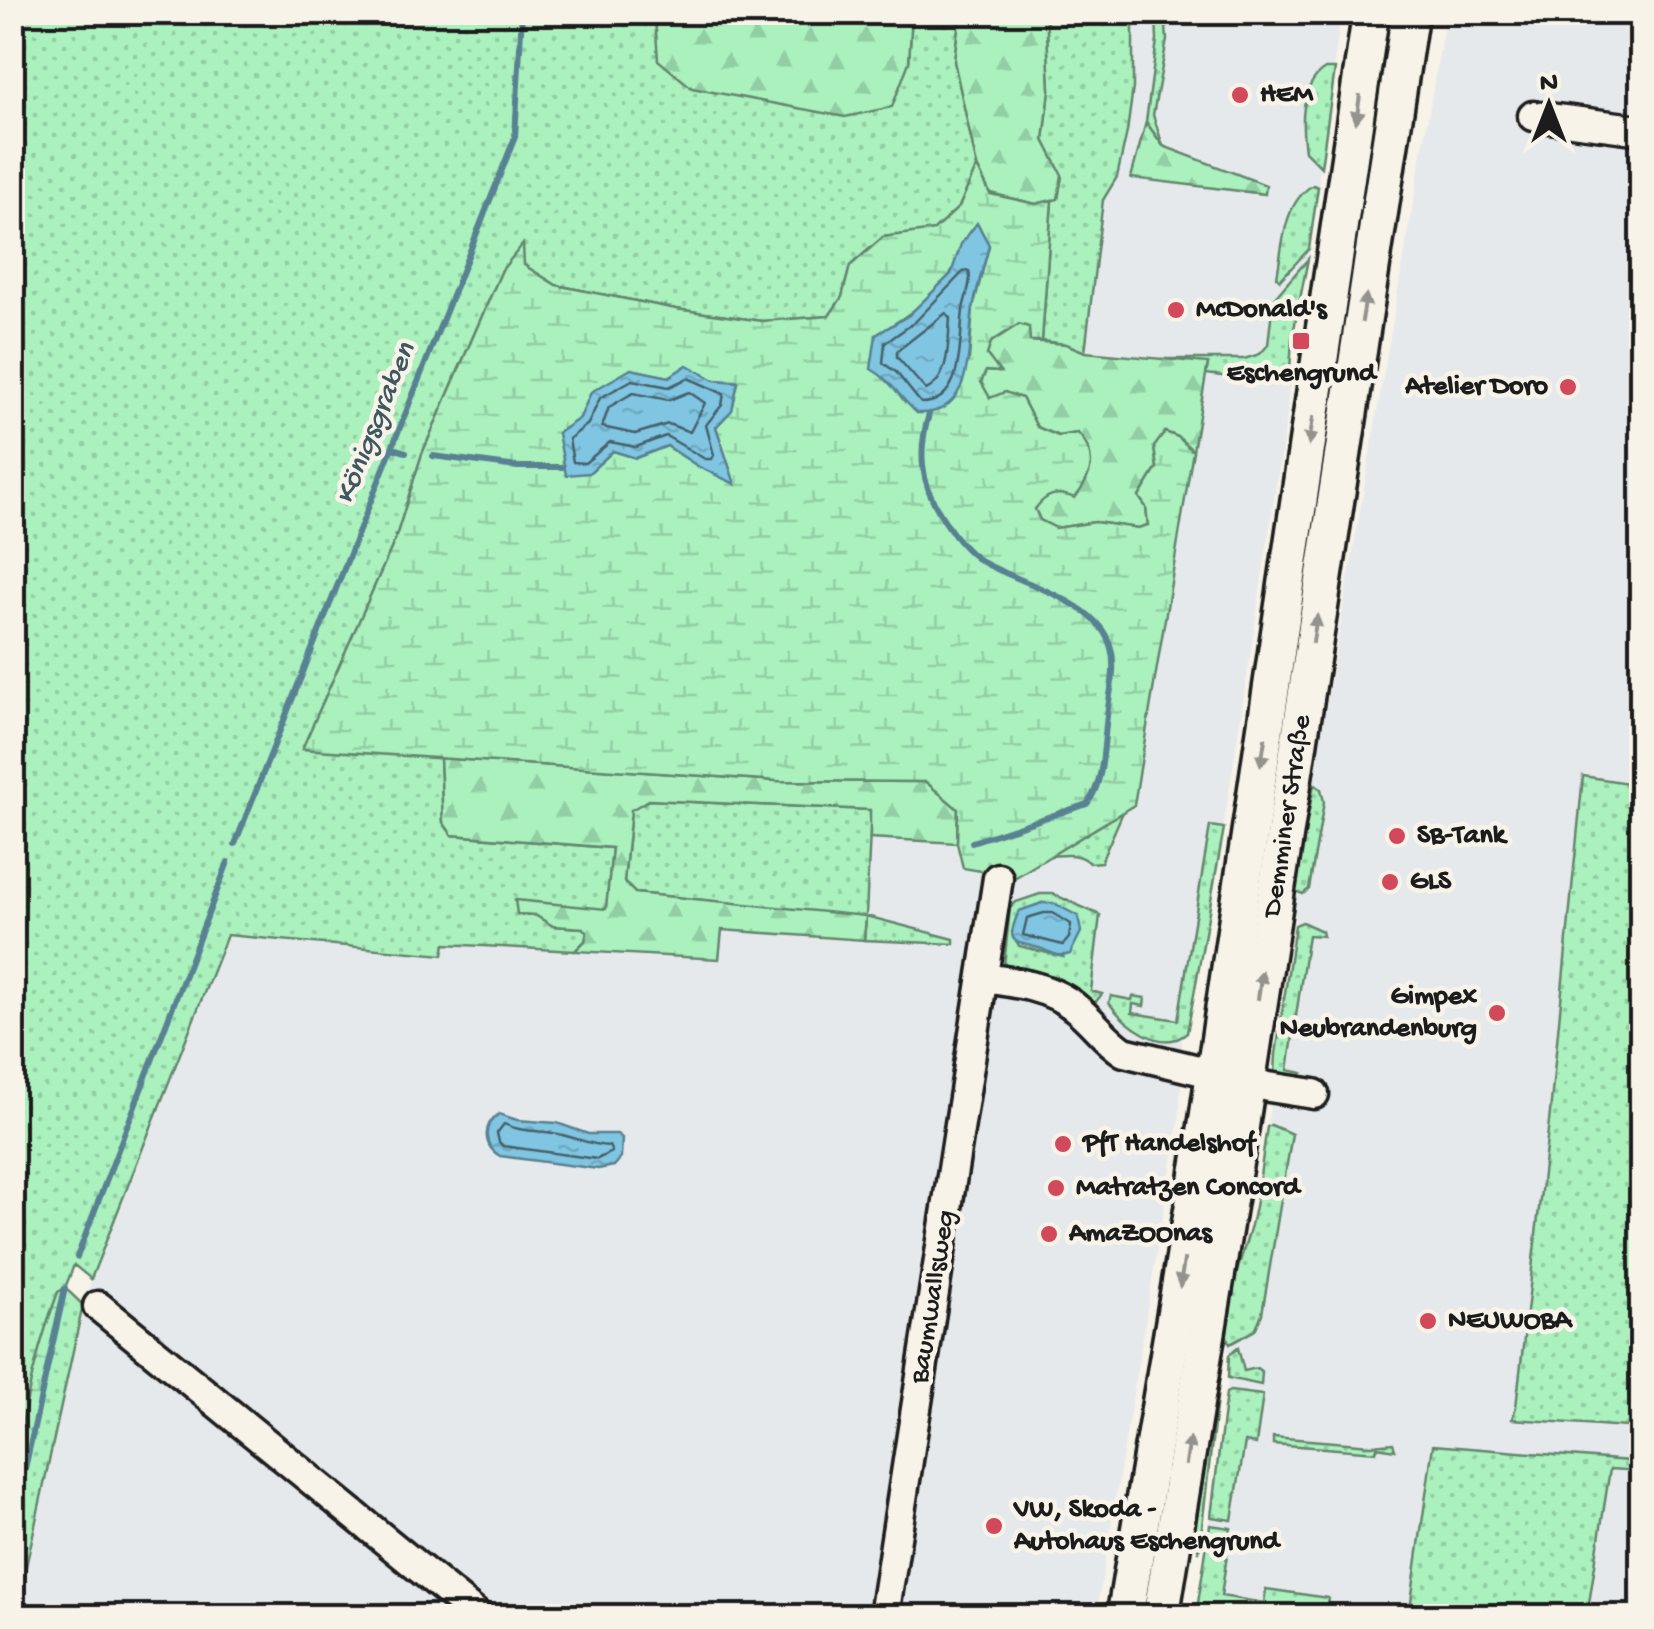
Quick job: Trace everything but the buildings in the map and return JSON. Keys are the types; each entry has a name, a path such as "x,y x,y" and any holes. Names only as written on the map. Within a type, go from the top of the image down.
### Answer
{"main road":[{"name":"Demminer Straße","path":"1161,1616 1371,12"},
{"name":"Demminer Straße","path":"1125,1616 1230,1078 1410,12"}],"street":[{"path":"1533,116 1642,130"},
{"name":"Baumwallsweg","path":"884,1616 998,878"},
{"path":"984,978 1057,996 1074,1006 1124,1052 1314,1094"},
{"path":"98,1306 478,1616"}],"shaded area":[{"path":"1137,13 1341,13 1308,259 1292,339 1287,416 1211,910 1190,1021 1182,1037 1180,1113 1096,1616 13,1616 91,1279 227,935 443,955 445,944 718,959 721,930 864,940 870,838 957,843 963,868 1016,877 1134,805 1208,364 1085,352 1103,200 1117,177 1133,88 1133,28"},
{"path":"1446,13 1641,13 1641,1616 1196,1616 1230,1363 1226,1337 1231,1297 1253,1220 1270,1105 1274,1102 1276,1054 1295,925 1295,887"}],"green space":[{"path":"12,13 638,13 909,62 912,13 960,13 954,61 977,166 959,207 934,231 883,237 850,266 842,297 829,316 762,321 676,309 556,285 524,265 502,270 422,454 395,540 303,748 440,758 443,822 452,835 612,848 606,909 517,914 535,915 553,926 583,928 587,932 585,941 575,951 445,944 443,955 227,935 91,1279 74,1265 65,1288 83,1305 17,1608 12,1607"},
{"path":"638,13 912,13 909,62 892,107 845,117 692,88 658,60 655,18"},
{"path":"960,13 1046,13 1050,90 1044,140 1062,175 1058,199 1036,204 990,193 977,166 954,61"},
{"path":"1046,13 1137,13 1127,132 1117,177 1103,200 1085,352 1066,344 1042,341 1052,200 1058,198 1062,176 1044,140 1050,90"},
{"path":"1156,13 1165,13 1167,40 1153,115 1163,146 1146,122 1157,40"},
{"path":"1325,69 1335,69 1321,167 1305,151 1303,118 1311,84"},
{"path":"1146,122 1163,146 1266,185 1265,194 1131,178"},
{"path":"977,166 990,194 1036,204 1052,200 1042,341 1030,341 1029,327 1019,324 991,342 987,355 1000,372 986,371 981,382 990,398 1005,392 1022,398 1037,427 1058,436 1078,433 1088,450 1091,466 1081,490 1075,498 1058,494 1048,497 1035,509 1040,520 1056,528 1095,522 1138,528 1148,525 1146,507 1139,497 1157,468 1154,447 1165,432 1178,437 1193,451 1134,805 1016,877 963,868 957,843 958,809 926,782 777,781 302,749 395,540 422,454 502,270 523,244 524,265 556,285 762,321 829,316 842,297 850,266 883,237 934,230 959,207","holes":["978,224 989,246 973,308 969,359 905,402 888,379 876,335 936,291 951,273 967,237","687,366 714,380 738,382 732,410 716,427 734,482 699,467 667,446 636,458 613,451 589,473 558,433 580,418 631,369 669,377"]},
{"path":"1313,185 1318,187 1309,249 1280,280 1277,277 1290,214"},
{"path":"1308,259 1292,339 1289,385 1206,374 1208,364 1161,359 1244,359 1260,354 1268,345 1273,300"},
{"path":"1019,324 1029,327 1031,341 1066,344 1085,352 1208,363 1193,451 1166,432 1154,447 1157,468 1139,497 1146,507 1148,525 1138,528 1095,522 1056,528 1040,520 1035,509 1044,497 1060,492 1077,433 1058,436 1037,427 1022,398 990,398 981,382 986,371 998,372 987,355 991,342"},
{"path":"440,758 777,781 926,782 958,809 957,843 870,838 870,810 649,800 631,810 624,882 635,893 866,916 864,940 722,930 719,959 575,951 585,941 587,932 583,928 553,926 535,915 517,914 515,900 606,909 612,848 452,835 443,822"},
{"path":"1583,776 1641,785 1641,1428 1512,1419 1550,1113"},
{"path":"1314,784 1321,789 1324,802 1309,889 1303,894 1295,891 1295,887"},
{"path":"649,800 871,810 866,916 954,939 954,944 864,940 866,917 635,893 624,882 631,809"},
{"path":"1123,812 1101,862 1089,863 1071,855 1050,856"},
{"path":"1210,826 1224,828 1187,1033 1177,1039 1155,1038 1133,1027 1109,1003 1111,996 1145,998 1144,1006 1133,1004 1132,1013 1178,1020"},
{"path":"1053,894 1100,915 1091,991 1102,994 1091,1008 1004,965 1010,908 1016,902","holes":["1042,903 1063,957 1019,946 1012,932 1032,907"]},
{"path":"1302,922 1322,931 1323,936 1308,935 1288,1070 1302,1073 1296,1078 1275,1073 1295,925"},
{"path":"1271,1125 1292,1134 1262,1314 1255,1330 1230,1344 1229,1303 1254,1210 1267,1127"},
{"path":"1191,1126 1114,1616 1108,1616 1185,1130"},
{"path":"65,1288 13,1527 25,1407 58,1292"},
{"path":"1238,1348 1244,1371 1257,1368 1262,1372 1261,1385 1228,1378 1229,1355"},
{"path":"1219,1361 1221,1364 1199,1552 1194,1533"},
{"path":"1226,1393 1263,1395 1256,1444 1245,1442 1232,1520 1211,1517"},
{"path":"1273,1437 1371,1445 1393,1443 1395,1450 1273,1444"},
{"path":"1433,1445 1641,1462 1641,1471 1610,1469 1587,1616 1409,1616"},
{"path":"1210,1525 1231,1528 1221,1596 1264,1603 1266,1589 1328,1598 1326,1613 1348,1616 1196,1616"}],"water":[{"path":"977,223 989,245 973,308 965,376 949,403 936,411 917,413 871,369 876,335 909,315 951,274 961,244"},
{"path":"687,365 714,380 738,382 732,410 716,427 735,484 667,446 636,458 613,451 589,473 566,475 558,433 580,418 591,392 631,369 669,377"},
{"path":"1053,903 1078,916 1081,932 1070,954 1054,954 1014,939 1012,929 1019,911"},
{"path":"499,1114 517,1120 557,1123 588,1134 617,1134 622,1138 621,1158 614,1166 598,1169 500,1156 490,1147 487,1135"}],"waterway":[{"name":"Königsgraben","path":"235,844 515,137 522,12"},
{"path":"929,414 922,453 925,478 934,503 954,534 981,561 1055,595 1091,617 1103,631 1113,656 1102,762 1087,804 972,842"},
{"path":"392,448 406,452"},
{"path":"433,456 518,467 563,467"},
{"name":"Königsgraben","path":"77,1257 228,862"},
{"name":"Königsgraben","path":"12,1527 65,1288"}],"place":[{"name":"HEM","path":"1240,95"},
{"name":"McDonald's","path":"1176,310"},
{"name":"Eschengrund","path":"1301,341"},
{"name":"Atelier Doro","path":"1568,387"},
{"name":"SB-Tank","path":"1397,836"},
{"name":"GLS","path":"1390,882"},
{"name":"Gimpex Neubrandenburg","path":"1497,1013"},
{"name":"PfT Handelshof","path":"1063,1144"},
{"name":"Matratzen Concord","path":"1056,1188"},
{"name":"AmaZOOnas","path":"1049,1234"},
{"name":"NEUWOBA","path":"1428,1321"},
{"name":"VW, Skoda - Autohaus Eschengrund","path":"994,1526"}]}
